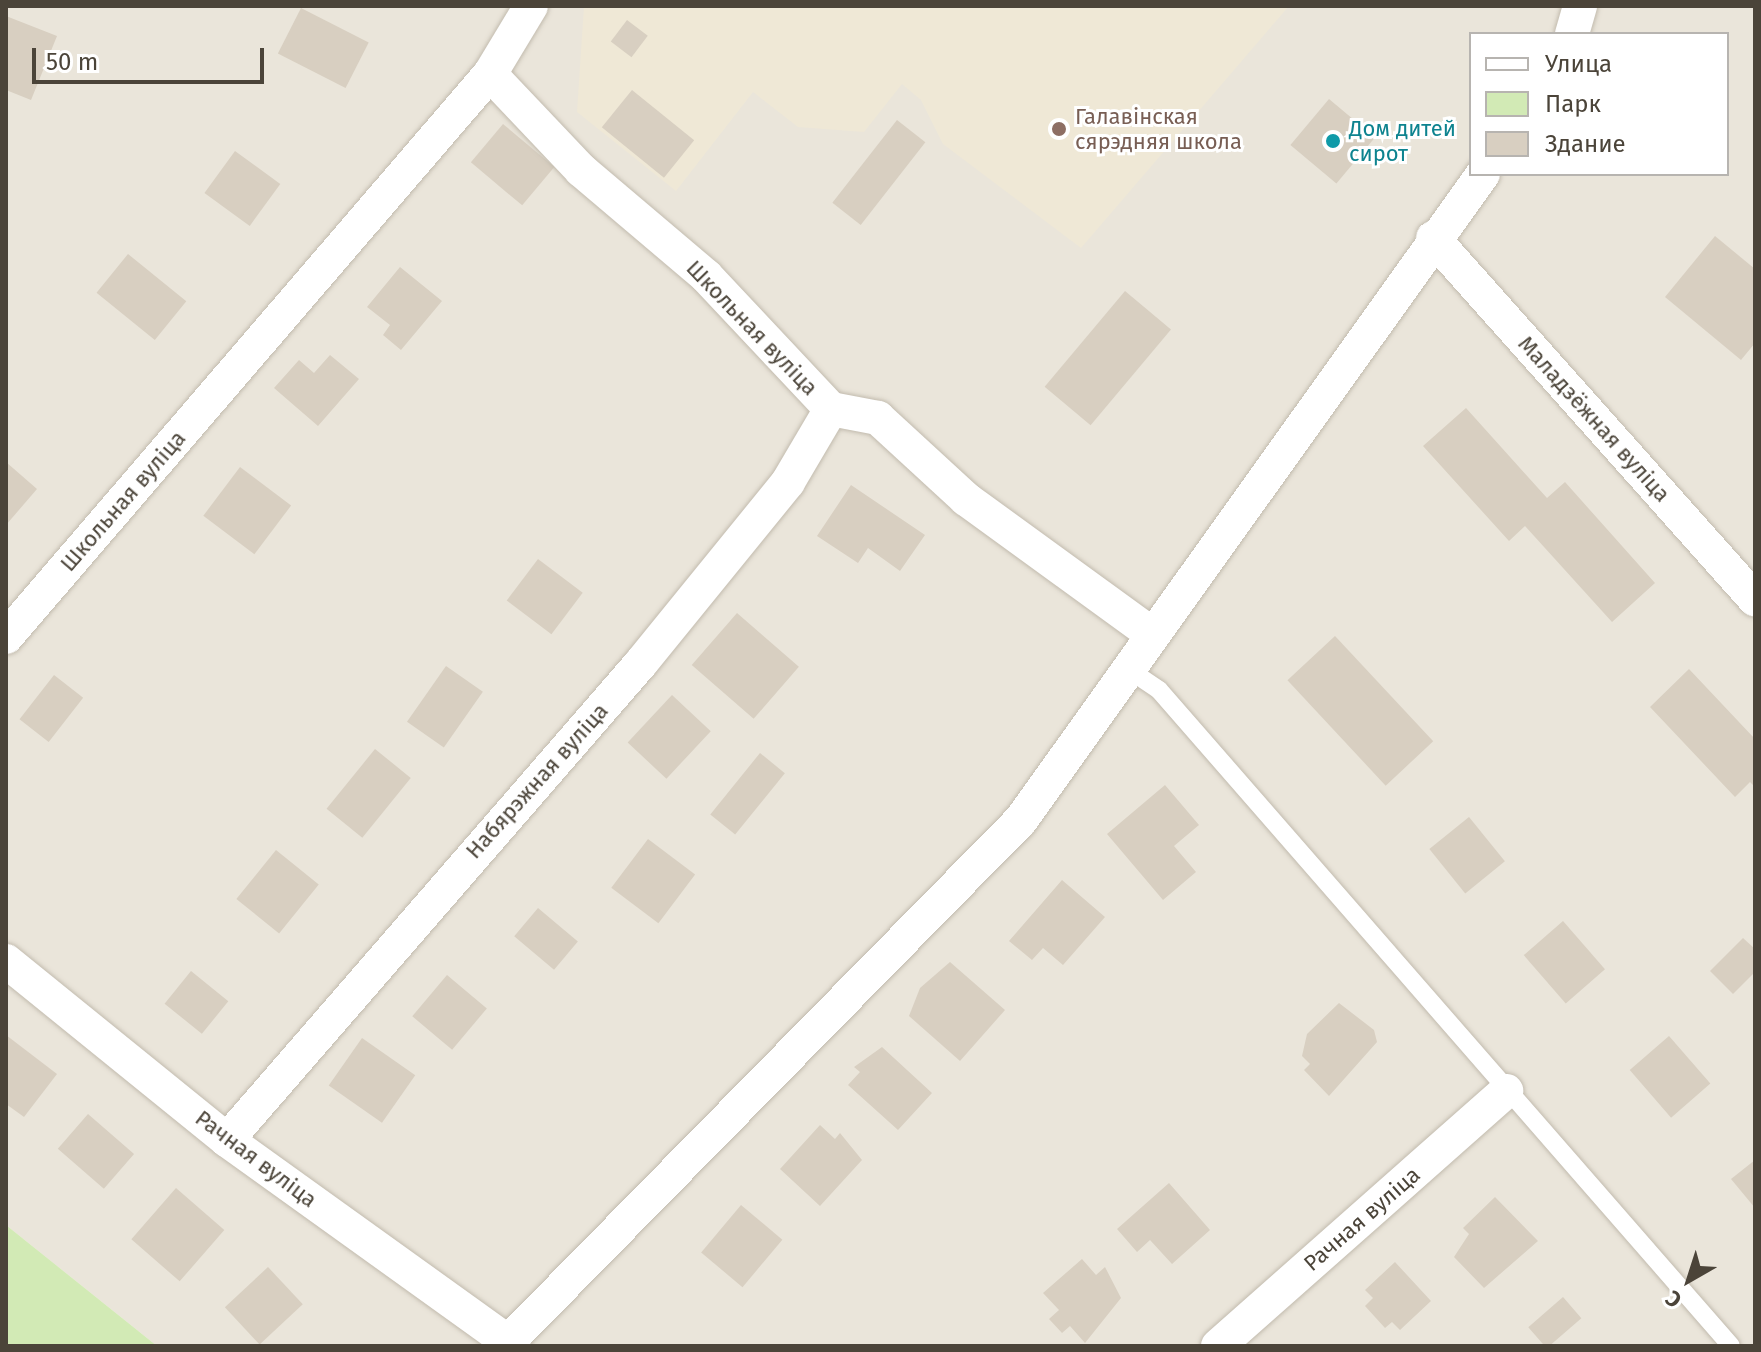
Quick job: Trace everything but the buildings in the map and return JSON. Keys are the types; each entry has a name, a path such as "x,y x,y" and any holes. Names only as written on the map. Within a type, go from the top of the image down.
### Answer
{"street":[{"name":"Школьная вуліца","path":"6,637 490,74 531,6"},
{"path":"1573,32 1580,6"},
{"name":"Школьная вуліца","path":"490,74 581,170 706,276 831,409 878,418 966,499 1152,634"},
{"path":"511,1344 1021,820 1433,238 1481,176"},
{"name":"Маладзёжная вуліца","path":"1433,238 1755,599"},
{"name":"Набярэжная вуліца","path":"227,1140 641,663 788,482 831,409"},
{"name":"Рачная вуліца","path":"6,961 227,1140 511,1344"},
{"name":"Рачная вуліца","path":"1218,1346 1506,1091"}],"lane":[{"path":"1128,669 1159,690 1731,1346"}],"shaded area":[{"path":"6,6 1755,6 1755,1346 157,1346 6,1225"},
{"name":"Галавінская сярэдняя школа","path":"584,6 1289,6 1081,248 943,144 921,100 902,84 864,132 798,127 753,92 676,191 577,112"}],"green space":[{"path":"6,1225 157,1346 6,1346"}],"place":[{"name":"Галавінская сярэдняя школа","path":"1059,129"},
{"name":"Дом дитей сирот","path":"1333,141"}]}
